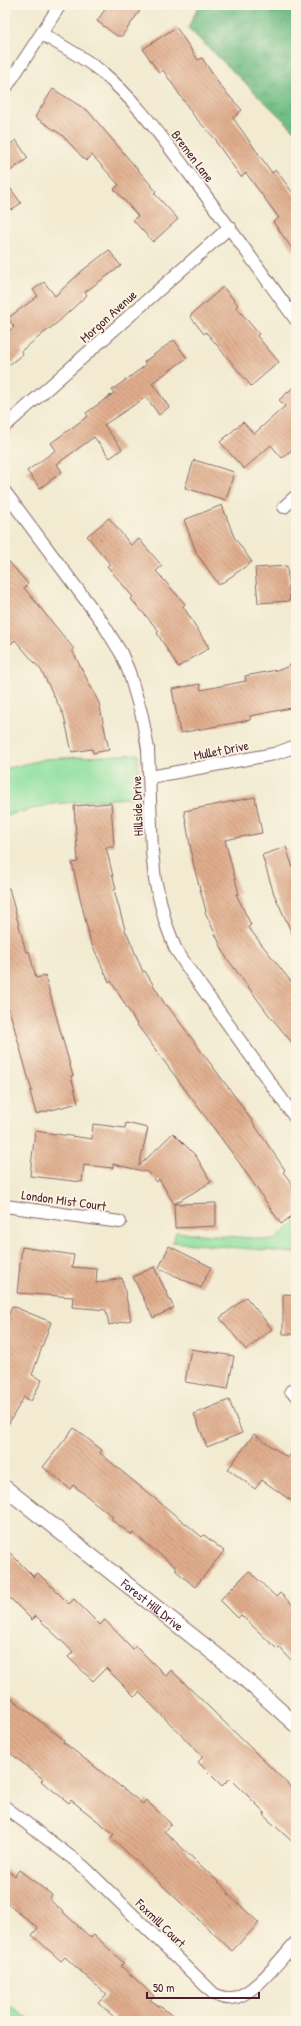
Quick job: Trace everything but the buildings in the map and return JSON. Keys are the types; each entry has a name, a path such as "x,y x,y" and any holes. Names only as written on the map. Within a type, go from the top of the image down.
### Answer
{"street":[{"path":"5,89 60,5"},
{"name":"Bremen Lane","path":"42,34 72,51 102,72 124,92 159,134 230,227 296,320"},
{"name":"Morgon Avenue","path":"5,426 230,227"},
{"name":"Hillside Drive","path":"5,492 102,622 121,653 130,672 142,716 148,749 152,851 155,880 165,921 175,948 296,1119"},
{"path":"284,507 296,496"},
{"name":"Mullet Drive","path":"150,777 274,754 296,746"},
{"name":"London Mist Court","path":"5,1206 120,1222"},
{"name":"Forest Hill Drive","path":"5,1488 235,1670 296,1725"},
{"name":"Foxmill Court","path":"5,1807 84,1867 214,1994 225,1999 248,1992 296,1942"}],"green space":[{"path":"199,5 296,5 296,132 188,28"},
{"path":"138,754 140,797 52,804 5,816 5,769 45,759"},
{"path":"296,1221 296,1253 172,1242 176,1232 275,1240"},
{"path":"5,2002 31,2021 5,2021"}]}
